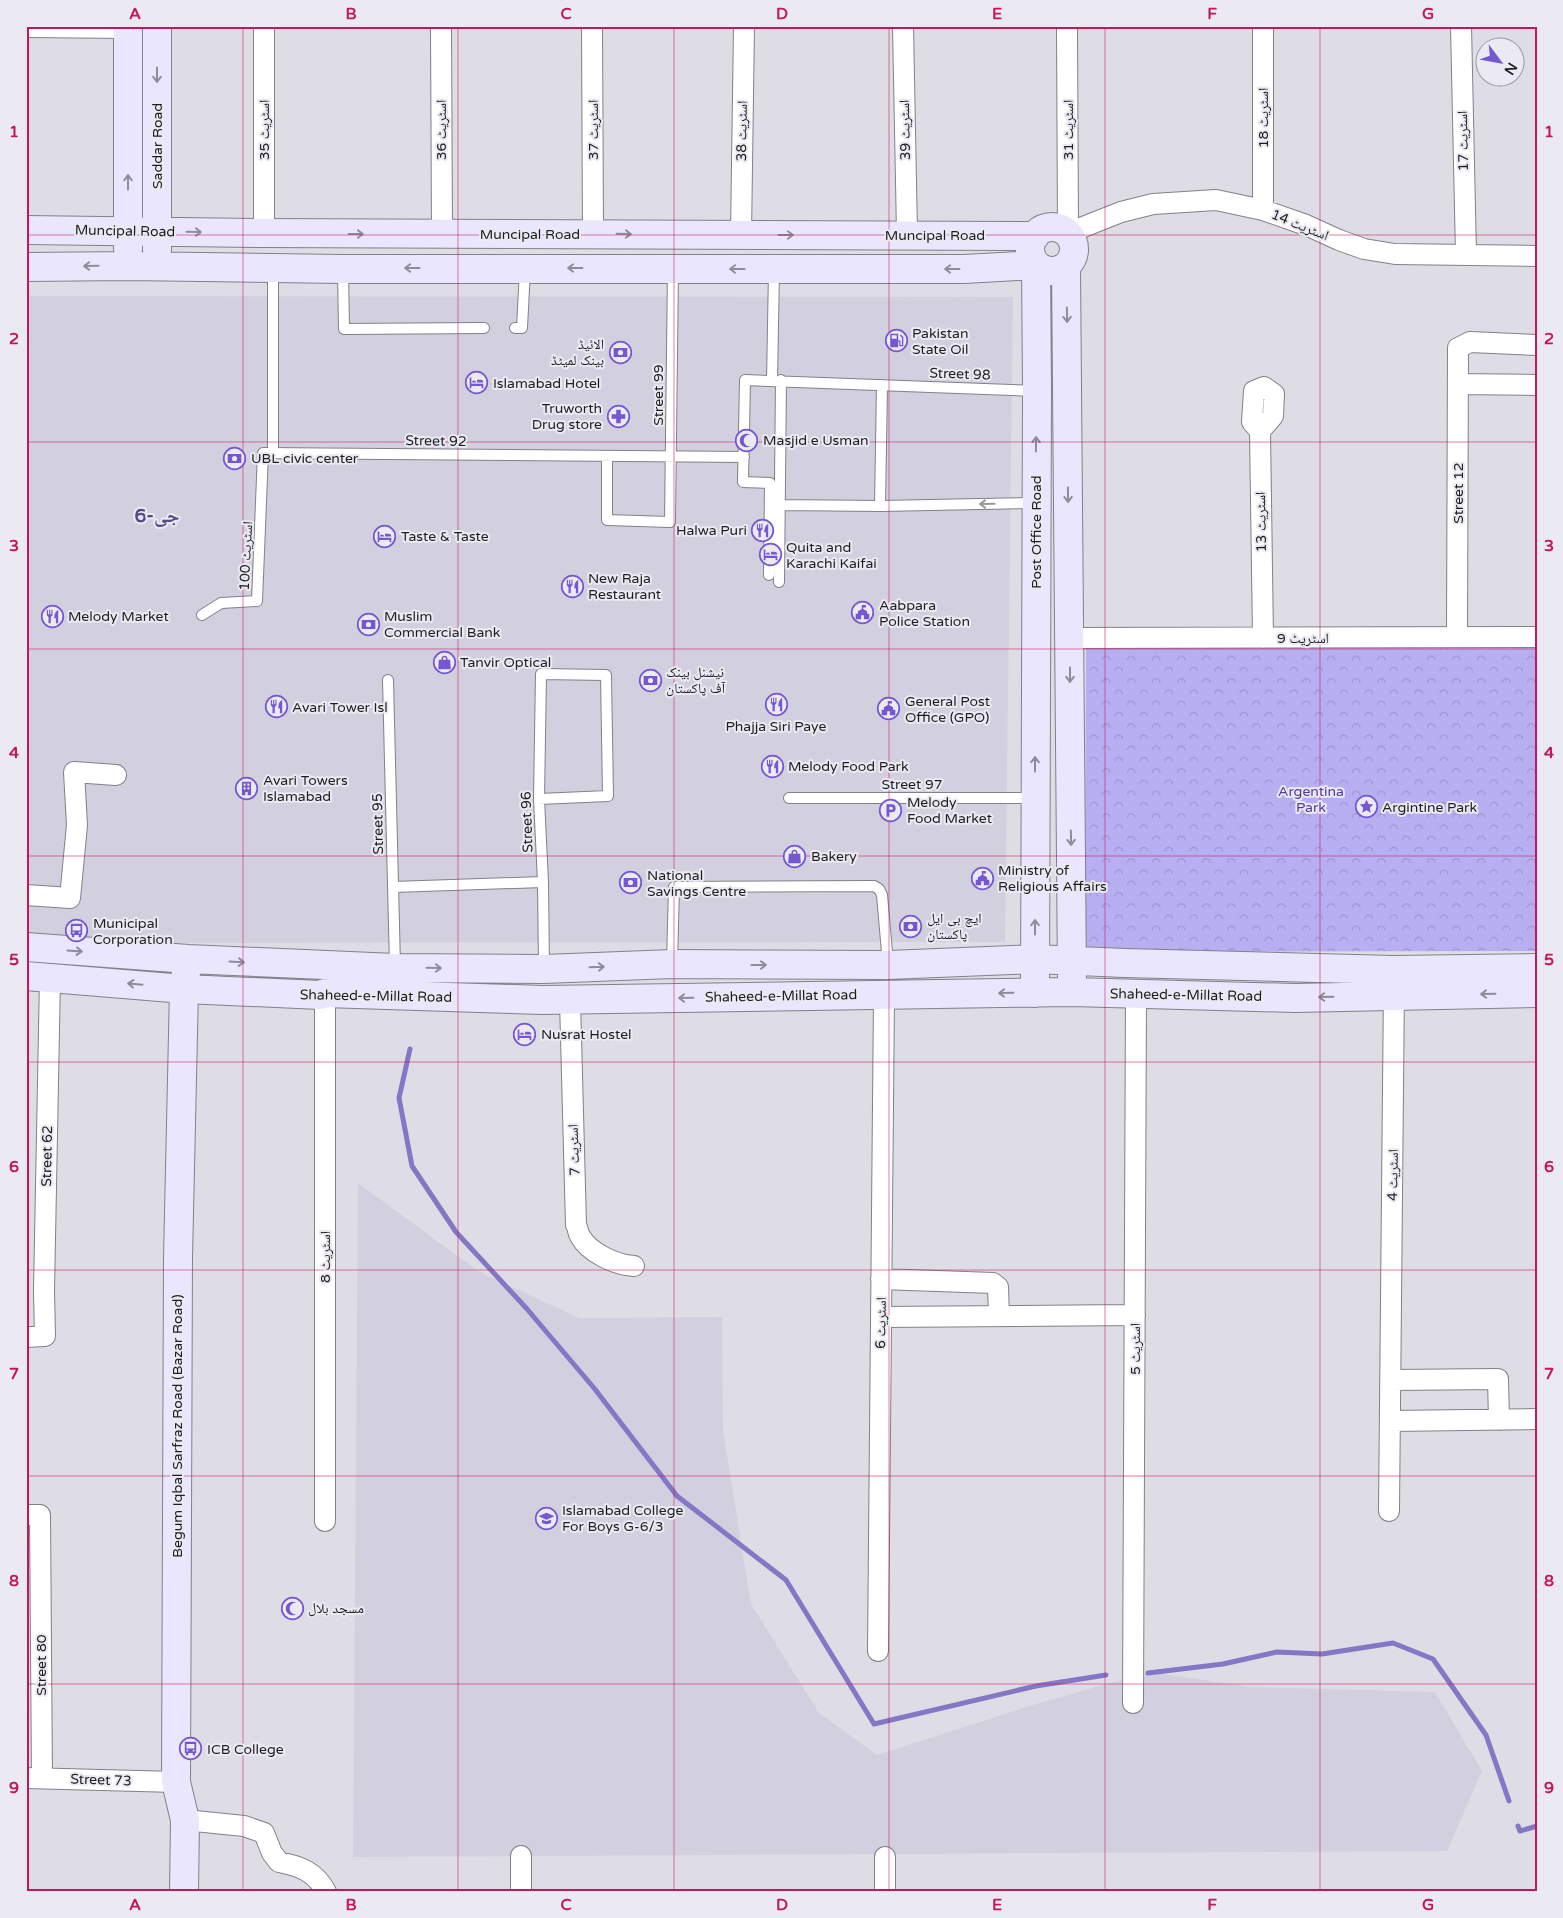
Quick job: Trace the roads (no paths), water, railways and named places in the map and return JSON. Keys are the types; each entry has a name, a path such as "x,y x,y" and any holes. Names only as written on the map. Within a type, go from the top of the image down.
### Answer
{"street":[{"name":"Saddar Road","path":"157,26 156,231 158,266"},
{"name":"اسٹریٹ 35","path":"264,26 264,233"},
{"name":"اسٹریٹ 36","path":"441,26 442,234"},
{"name":"اسٹریٹ 37","path":"592,26 594,233"},
{"name":"اسٹریٹ 38","path":"741,235 744,26"},
{"name":"اسٹریٹ 39","path":"904,26 907,234"},
{"name":"اسٹریٹ 31","path":"1067,26 1068,233"},
{"name":"اسٹریٹ 18","path":"1263,26 1263,210"},
{"name":"اسٹریٹ 17","path":"1461,26 1466,255"},
{"path":"26,27 128,27"},
{"name":"Saddar Road","path":"128,27 128,266"},
{"name":"اسٹریٹ 14","path":"1068,233 1120,212 1153,204 1216,200 1263,210 1306,225 1364,250 1395,254 1537,256"},
{"path":"1054,227 1068,233 1072,239 1074,254 1066,267 1061,270 1048,271 1036,265 1032,260 1030,247 1034,236 1040,231 1054,227"},
{"name":"Muncipal Road","path":"26,230 264,233 907,234 1034,236"},
{"path":"26,267 954,269 1036,265"},
{"name":"Post Office Road","path":"1035,993 1036,265"},
{"path":"994,267 1015,277 1036,302"},
{"path":"1066,267 1072,992"},
{"name":"Street 12","path":"1457,637 1458,348 1470,342 1537,345"},
{"path":"1458,384 1537,385"},
{"name":"اسٹریٹ 13","path":"1253,409 1252,422 1260,431 1264,638"},
{"name":"اسٹریٹ 9","path":"1070,638 1537,637"},
{"path":"26,895 70,898 77,825 74,772 116,775"},
{"path":"1035,798 1070,798"},
{"name":"Shaheed-e-Millat Road","path":"26,947 188,959 395,968 544,969 672,964 888,965 1035,959 1393,970 1537,968"},
{"name":"Begum Iqbal Sarfraz Road (Bazar Road)","path":"184,1892 185,1820 176,1782 178,1258 184,989 188,959"},
{"path":"543,1000 544,969"},
{"name":"اسٹریٹ 4","path":"1389,1511 1395,996 1393,970"},
{"name":"Shaheed-e-Millat Road","path":"38,976 184,989 320,995 324,993 543,1000 1072,992 1294,998 1537,993"},
{"name":"Street 62","path":"36,1337 38,976"},
{"name":"اسٹریٹ 8","path":"324,993 325,1521"},
{"name":"اسٹریٹ 6","path":"878,1651 884,995"},
{"name":"اسٹریٹ 5","path":"1133,1703 1136,995"},
{"name":"اسٹریٹ 7","path":"570,1000 576,1225 580,1237 588,1246 610,1261 634,1266"},
{"path":"881,1279 993,1283 998,1287 998,1316"},
{"path":"881,1317 1135,1315"},
{"path":"1391,1380 1498,1379 1499,1420"},
{"path":"1390,1421 1537,1419"},
{"name":"Street 80","path":"26,1515 40,1514 34,1552 34,1778"},
{"name":"Street 73","path":"34,1778 176,1782"},
{"path":"185,1820 244,1826 264,1833 272,1853 279,1862 309,1871 323,1885 326,1892"},
{"path":"521,1856 521,1892"},
{"path":"885,1857 885,1892"}],"lane":[{"name":"اسٹریٹ 100","path":"202,615 221,603 257,601 268,452 273,268"},
{"path":"342,268 344,329 484,328"},
{"path":"515,328 522,328 525,268"},
{"name":"Street 99","path":"608,457 607,520 670,522 673,268"},
{"path":"774,269 781,505 779,582"},
{"name":"Street 98","path":"744,457 745,380 1037,391"},
{"path":"880,506 882,385"},
{"name":"Street 92","path":"268,452 744,457"},
{"path":"744,457 743,482 770,483 769,575"},
{"path":"781,505 880,506 1036,503"},
{"name":"Street 96","path":"539,799 608,796 606,675 541,674 539,799 543,882 544,969"},
{"name":"Street 95","path":"388,680 395,968"},
{"name":"Street 97","path":"789,798 1035,798"},
{"path":"393,886 543,882"},
{"path":"672,964 674,887 874,886 882,894 888,965"}],"waterway":[{"path":"410,1049 399,1098 412,1166 456,1232 527,1309 594,1388 677,1496 786,1580 874,1724 1036,1686 1106,1675"},
{"path":"1148,1673 1223,1664 1277,1652 1322,1654 1393,1643 1433,1659 1486,1735 1509,1801"},
{"path":"1518,1826 1520,1831 1537,1826"}],"place":[{"name":"Pakistan State Oil","path":"896,341"},
{"name":"الائیڈ بینک لمیٹڈ","path":"620,352"},
{"name":"Islamabad Hotel","path":"477,383"},
{"name":"Truworth Drug store","path":"618,416"},
{"name":"Masjid e Usman","path":"747,440"},
{"name":"UBL civic center","path":"235,458"},
{"name":"Halwa Puri","path":"763,530"},
{"name":"Taste & Taste","path":"385,536"},
{"name":"Quita and Karachi Kaifai","path":"770,555"},
{"name":"New Raja Restaurant","path":"572,586"},
{"name":"Aabpara Police Station","path":"863,613"},
{"name":"Melody Market","path":"52,616"},
{"name":"Muslim Commercial Bank","path":"368,624"},
{"name":"Tanvir Optical","path":"444,662"},
{"name":"نیشنل بینک آف پاکستان","path":"650,680"},
{"name":"Phajja Siri Paye","path":"776,704"},
{"name":"Avari Tower Isl","path":"276,707"},
{"name":"General Post Office (GPO)","path":"889,709"},
{"name":"Melody Food Park","path":"772,766"},
{"name":"Avari Towers Islamabad","path":"247,788"},
{"name":"Argintine Park","path":"1366,807"},
{"name":"Melody Food Market","path":"891,810"},
{"name":"Bakery","path":"795,856"},
{"name":"Ministry of Religious Affairs","path":"982,878"},
{"name":"National Savings Centre","path":"631,883"},
{"name":"ایچ بی ایل پاکستان","path":"911,926"},
{"name":"Municipal Corporation","path":"77,931"},
{"name":"Nusrat Hostel","path":"525,1034"},
{"name":"Islamabad College For Boys G-6/3","path":"546,1518"},
{"name":"مسجد بلال","path":"292,1608"},
{"name":"ICB College","path":"191,1749"}],"district":[{"name":"جی-6","path":"157,516"}],"park label":[{"name":"Argentina Park","path":"1311,800"}]}
